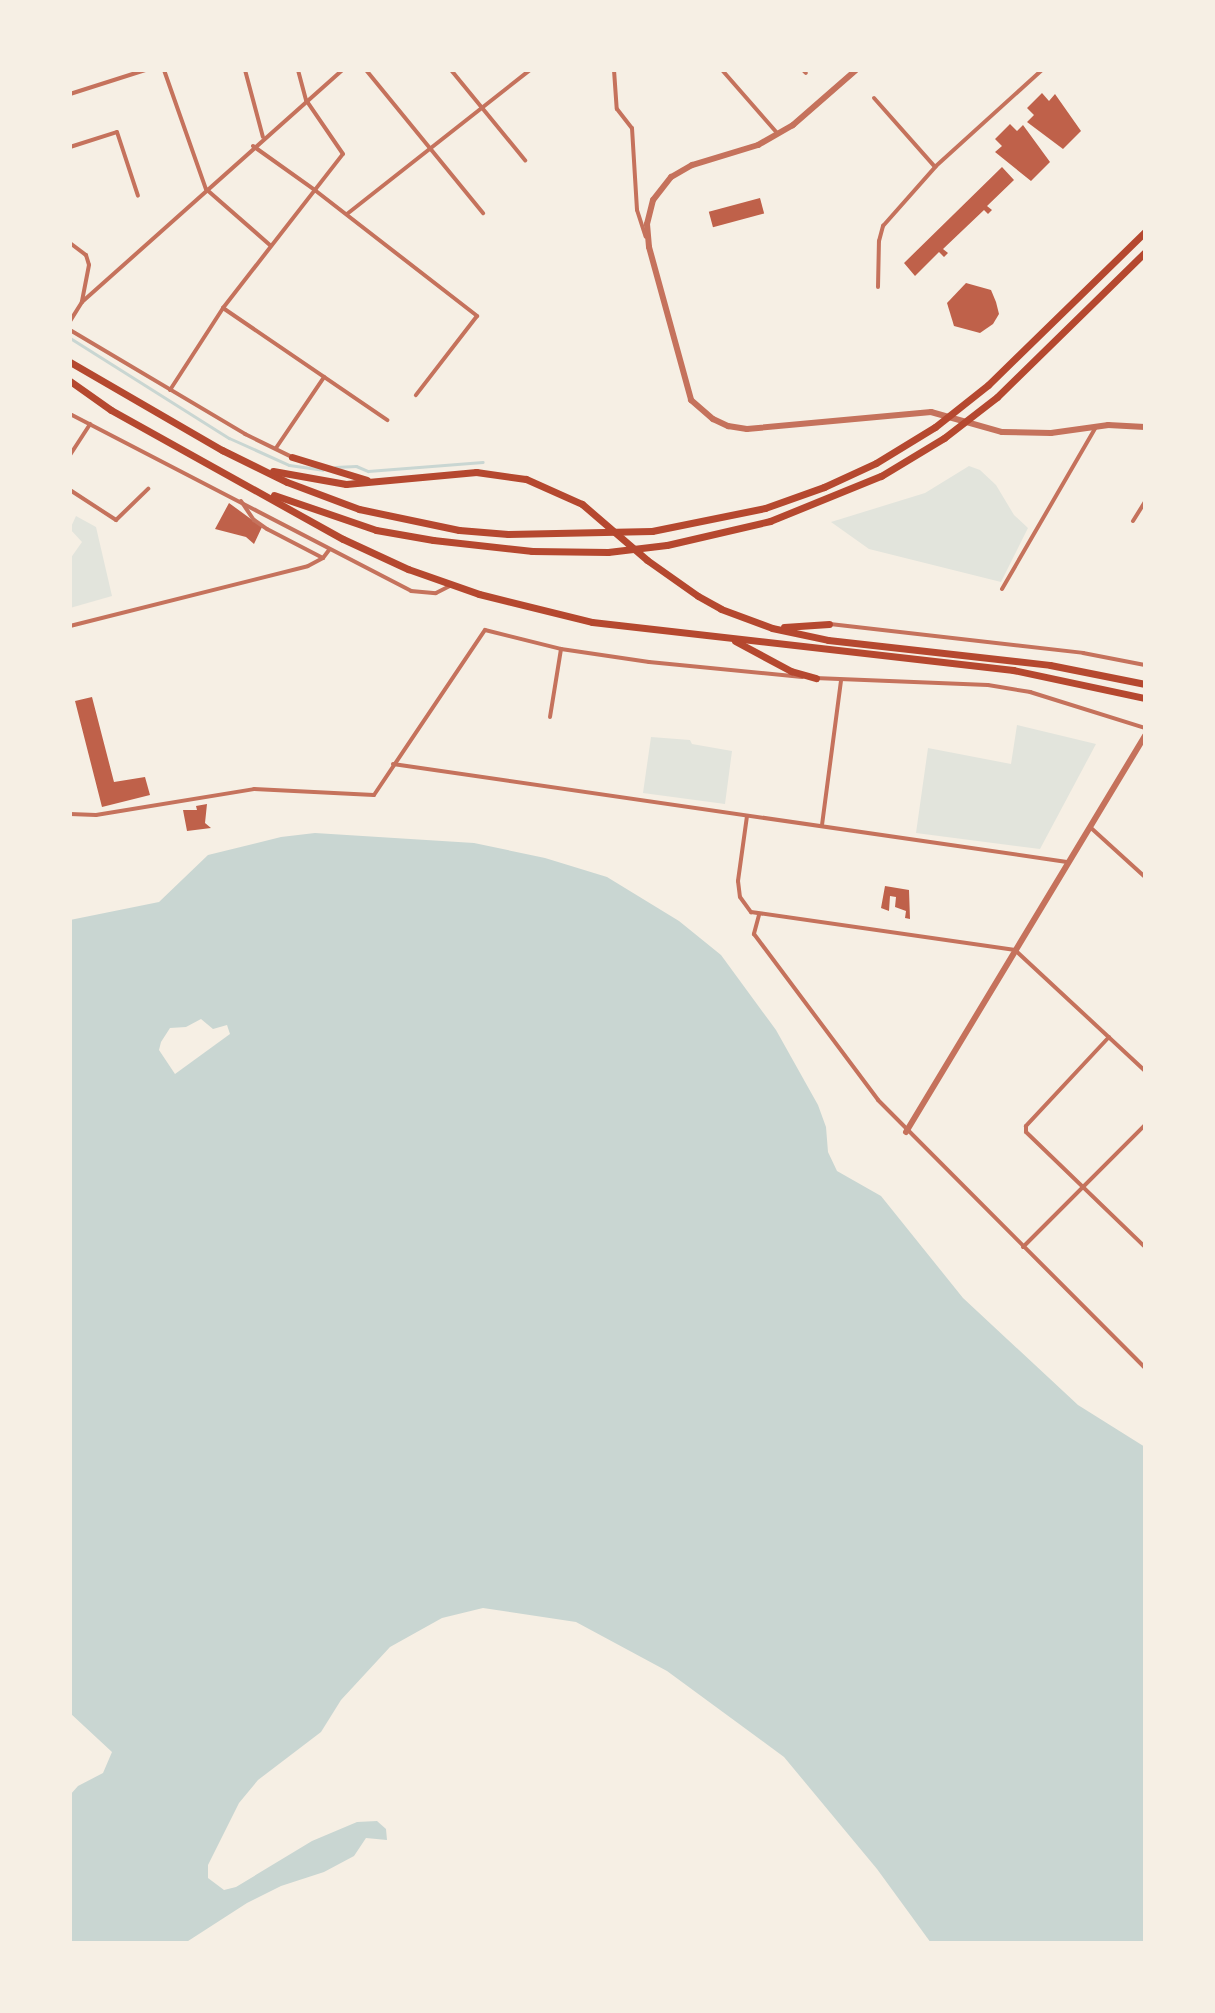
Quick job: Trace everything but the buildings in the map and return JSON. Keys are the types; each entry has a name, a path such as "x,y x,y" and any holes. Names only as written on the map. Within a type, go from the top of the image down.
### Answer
{"highway":[{"path":"70,362 187,432 256,467 359,509 413,521 508,534 593,535 652,531 765,508 824,487 876,463 935,427 963,405 1087,292 1145,232"},
{"path":"256,488 376,530 532,551 608,552 667,545 770,521 881,476 944,438 977,413 1145,252"},
{"path":"70,381 111,410 343,539 450,586 578,619 1013,670 1145,698"},
{"path":"292,457 377,483"},
{"path":"256,467 326,483 377,483 476,472 526,479 582,504 647,560 698,596 721,609 772,628 828,640 1050,665 1145,684"},
{"path":"772,628 829,624"},
{"path":"730,638 791,671 816,678"}],"street":[{"path":"70,94 145,70"},
{"path":"164,70 206,189 271,246"},
{"path":"245,70 263,137"},
{"path":"170,390 223,308 343,154 306,100 298,70"},
{"path":"70,321 82,302 263,137 342,70"},
{"path":"366,70 483,213"},
{"path":"451,70 525,160"},
{"path":"347,214 530,70"},
{"path":"614,70 617,109 632,128 637,210 685,386 700,410 728,426 775,428 931,412 1002,432 1051,433 1096,427 1145,427"},
{"path":"722,70 778,134"},
{"path":"649,247 649,211 661,186 671,177 778,134 814,110 856,70"},
{"path":"878,287 879,241 883,226 935,167 1042,70"},
{"path":"874,98 935,167"},
{"path":"70,147 117,132 138,196"},
{"path":"253,146 347,214 477,316 416,395"},
{"path":"70,243 86,255 89,265 82,302"},
{"path":"223,308 387,420"},
{"path":"70,330 170,390 292,457"},
{"path":"275,449 324,377"},
{"path":"70,414 240,499 329,550 411,591 436,593 450,586"},
{"path":"70,455 90,424"},
{"path":"1002,589 1096,427"},
{"path":"70,490 116,520 148,489"},
{"path":"240,499 254,520 323,558"},
{"path":"1133,521 1145,502"},
{"path":"70,626 308,566 323,558 329,550"},
{"path":"829,624 1083,653 1145,665"},
{"path":"70,814 96,815 254,789 374,795 485,630 561,649 649,662 841,681 988,685 1030,692 1145,728"},
{"path":"550,717 561,649"},
{"path":"822,826 841,681"},
{"path":"906,1132 1145,736"},
{"path":"393,764 1067,862"},
{"path":"747,816 738,881 744,904 759,915 1015,950 1145,1071"},
{"path":"1088,826 1145,877"},
{"path":"759,915 754,934 878,1100 906,1132 1145,1368"},
{"path":"1109,1037 1026,1126 1029,1139 1145,1247"},
{"path":"1023,1247 1145,1125"}],"shaded area":[{"path":"969,466 980,470 996,485 1014,515 1028,528 1001,582 869,549 831,522 925,493"},
{"path":"76,516 96,527 112,596 70,608 70,559 82,542 70,529"},
{"path":"1017,725 1096,744 1040,849 916,833 928,748 1011,764"},
{"path":"651,737 690,740 692,744 732,751 725,804 643,793"},
{"path":"315,833 474,843 545,858 607,877 679,921 721,955 776,1030 818,1105 826,1127 828,1152 837,1171 881,1196 963,1298 1078,1405 1145,1447 1145,1943 931,1943 877,1869 784,1757 667,1671 576,1622 483,1608 442,1618 390,1647 341,1700 321,1732 258,1780 239,1803 208,1865 208,1878 224,1890 236,1887 312,1841 357,1822 377,1821 386,1829 387,1840 366,1838 354,1856 324,1872 281,1886 247,1903 185,1943 70,1943 70,1795 78,1786 103,1773 112,1752 70,1713 70,920 159,902 208,855 281,837","holes":["201,1019 213,1029 227,1025 230,1034 175,1074 159,1050 170,1028 186,1027"]}],"waterway":[{"path":"70,338 229,438 289,465 323,470"},
{"path":"335,467 356,466 368,471 483,462"}]}
